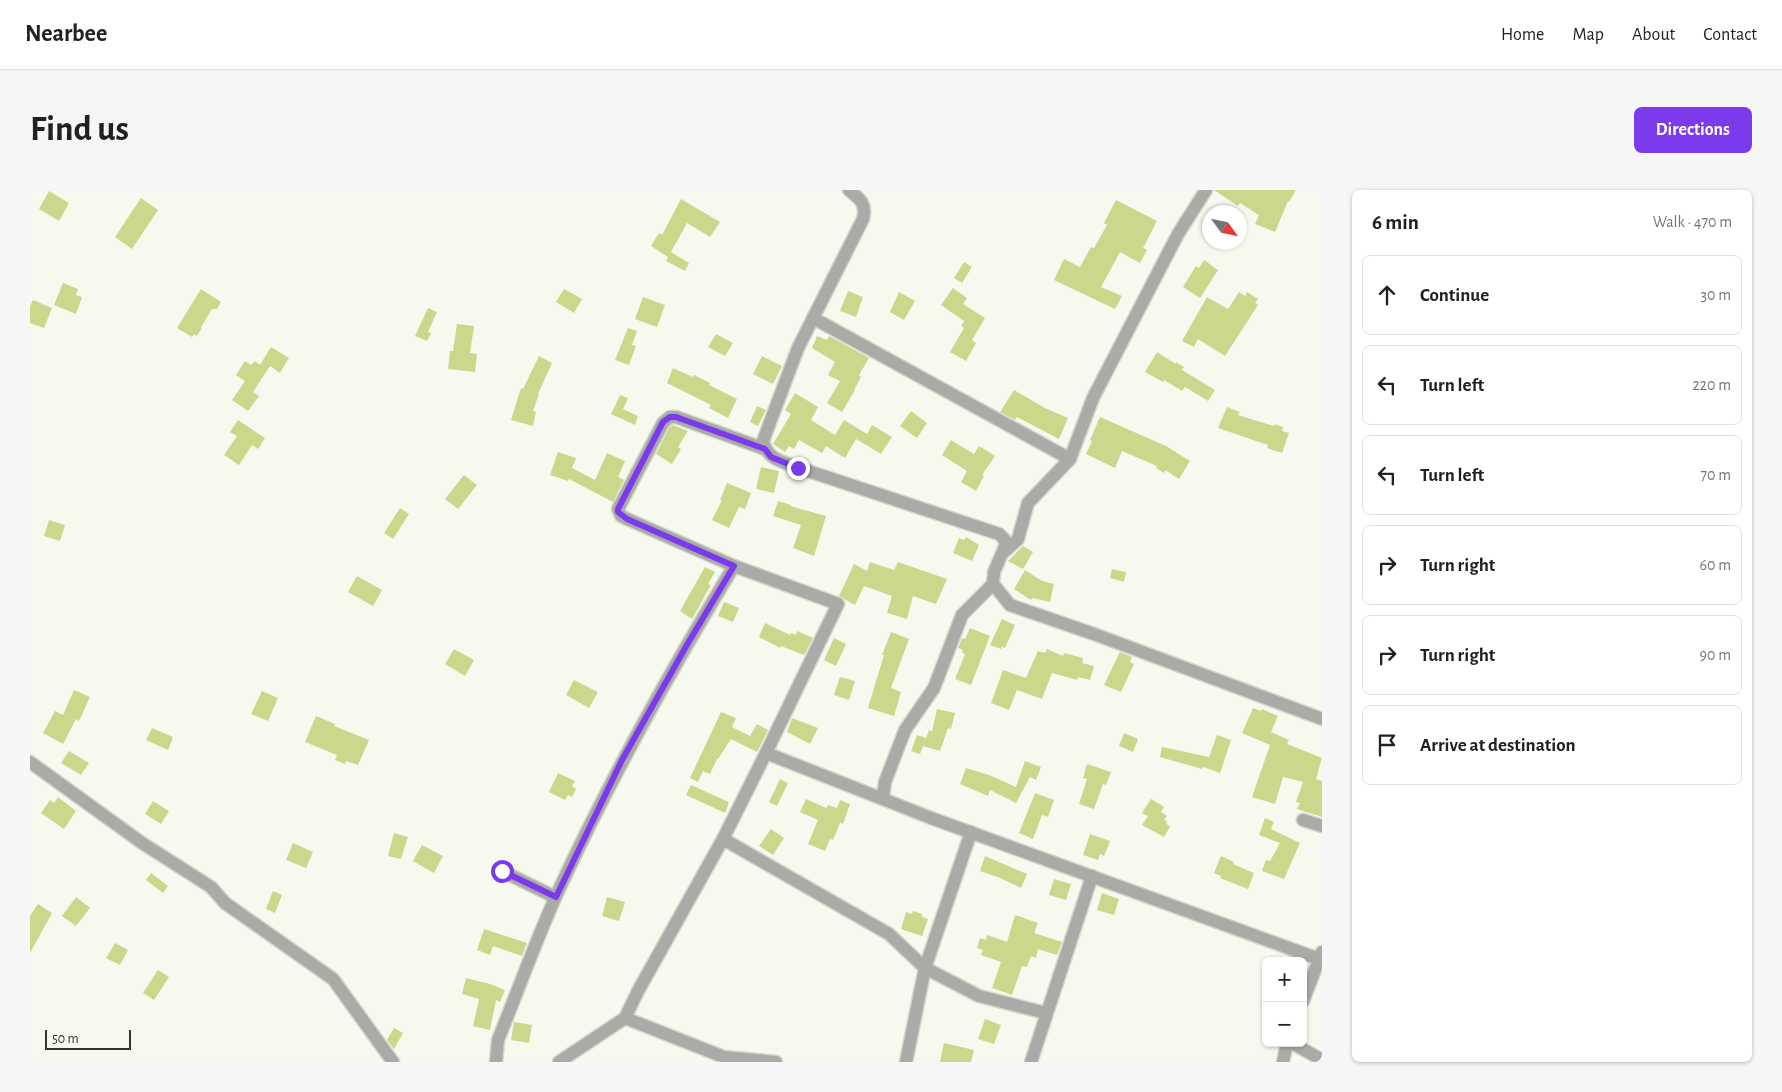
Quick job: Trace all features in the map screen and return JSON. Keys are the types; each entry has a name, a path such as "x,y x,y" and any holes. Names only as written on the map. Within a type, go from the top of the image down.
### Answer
{"street":[{"path":"849,190 862,202 865,210 863,219 798,348 762,441 765,449 771,457 798,468 998,534 1004,539 1006,544 1005,551 994,572 992,584 962,615 934,688 905,730 885,782 883,798"},
{"path":"1005,551 1018,539 1028,503 1070,459 1093,398 1178,234 1206,190"},
{"path":"813,318 1070,459"},
{"path":"559,1062 625,1018 723,839 838,604 734,566 627,519 621,516 618,509 663,422 670,417 676,417 765,449"},
{"path":"496,1062 498,1040 556,897 622,760 734,566"},
{"path":"992,584 1010,605 1094,634 1322,719"},
{"path":"766,753 971,832 1321,956 1307,991"},
{"path":"30,762 142,844 211,887 225,903 333,979 394,1062"},
{"path":"1303,820 1322,826"},
{"path":"906,1062 925,968 971,832"},
{"path":"723,839 889,934 925,968 979,996 1046,1013"},
{"path":"502,871 556,897"},
{"path":"1031,1062 1092,876"},
{"path":"625,1018 724,1057 776,1062"},
{"path":"1283,1062 1286,1047"},
{"path":"1299,1047 1322,1060"}],"building":[{"path":"1214,190 1296,190 1288,201 1275,232 1255,224 1259,215 1247,207 1247,205 1240,203 1236,205"},
{"path":"49,191 69,203 59,221 39,209"},
{"path":"141,198 158,210 132,249 115,237"},
{"path":"681,199 720,222 710,237 687,223 671,252 689,263 685,271 666,261 668,257 651,246 659,233 662,235"},
{"path":"1116,200 1157,221 1143,248 1147,250 1140,263 1120,252 1101,287 1122,296 1115,309 1054,280 1064,259 1080,267 1091,247 1094,248 1107,225 1104,223"},
{"path":"1204,260 1218,270 1200,298 1183,287 1196,266 1199,268"},
{"path":"964,262 972,267 962,283 954,278"},
{"path":"63,283 78,289 76,295 82,297 76,314 54,305"},
{"path":"953,288 967,298 963,304 985,318 972,340 976,343 966,361 950,352 964,328 961,326 964,321 941,305"},
{"path":"201,289 221,302 217,309 212,309 197,336 194,334 192,337 177,328"},
{"path":"564,289 582,299 574,313 556,302"},
{"path":"848,291 863,297 856,317 840,311"},
{"path":"899,292 915,301 904,320 890,312"},
{"path":"1239,292 1245,296 1247,292 1258,299 1255,303 1258,305 1225,356 1198,339 1194,347 1182,341 1207,297 1228,309"},
{"path":"643,297 665,305 657,327 635,319"},
{"path":"33,300 52,308 44,328 30,323 30,306"},
{"path":"428,308 437,312 428,332 431,333 427,341 415,336"},
{"path":"457,324 474,326 470,353 477,354 475,372 448,369 450,351 453,351"},
{"path":"628,328 637,331 632,345 636,346 629,365 615,360"},
{"path":"716,334 733,343 725,356 708,347"},
{"path":"817,336 827,340 829,336 869,358 859,375 861,377 855,390 842,412 827,403 840,381 828,375 835,362 812,348"},
{"path":"271,347 289,358 280,373 270,366 253,392 259,396 248,411 232,400 245,381 236,375 245,361 251,365 255,361 260,365"},
{"path":"1157,352 1184,367 1182,370 1215,390 1208,401 1185,387 1182,391 1164,380 1163,382 1145,372"},
{"path":"539,356 552,363 538,394 533,411 536,412 533,426 511,420 521,388 523,389"},
{"path":"762,356 782,366 773,384 753,374"},
{"path":"673,368 693,377 694,375 737,399 728,418 709,408 711,405 667,383"},
{"path":"1014,390 1045,408 1068,418 1059,439 1017,417 1015,420 1000,412"},
{"path":"795,393 818,407 811,420 835,435 844,420 867,434 872,425 892,437 881,454 856,439 845,458 826,446 822,453 799,440 794,449 789,446 785,452 773,444 791,414 785,410"},
{"path":"620,395 628,398 623,409 638,416 635,425 611,414"},
{"path":"757,406 766,410 758,426 750,422"},
{"path":"1227,407 1240,412 1238,415 1283,427 1282,431 1289,433 1282,453 1267,448 1268,445 1218,428"},
{"path":"911,411 927,423 917,438 900,426"},
{"path":"1100,417 1166,446 1190,461 1179,479 1165,470 1164,473 1156,468 1157,466 1122,451 1115,468 1086,454"},
{"path":"238,420 265,438 258,449 252,445 239,465 224,455 237,436 230,432"},
{"path":"673,425 688,431 678,447 681,449 672,464 656,454 669,428"},
{"path":"951,440 974,454 979,446 995,456 982,475 984,476 976,491 961,482 967,471 942,455"},
{"path":"558,452 576,458 572,468 595,480 607,453 625,461 618,477 624,480 613,502 569,479 568,481 550,475"},
{"path":"761,467 779,471 774,493 756,489"},
{"path":"464,475 477,485 458,509 445,499"},
{"path":"727,483 751,493 745,509 739,507 729,528 712,520 722,500 720,500"},
{"path":"778,501 826,516 814,556 793,548 801,525 773,516"},
{"path":"400,508 409,514 393,539 384,533"},
{"path":"49,520 65,525 60,541 44,536"},
{"path":"966,537 979,545 972,561 953,553 959,538 964,540"},
{"path":"1023,546 1033,552 1023,569 1008,561"},
{"path":"870,562 894,570 898,562 947,579 936,604 913,596 907,619 887,613 892,596 864,586 855,605 839,596 854,564 867,571"},
{"path":"705,567 715,572 708,584 711,585 692,619 680,611"},
{"path":"1112,569 1126,572 1124,582 1110,578"},
{"path":"1025,570 1042,581 1054,584 1050,602 1032,598 1031,600 1014,589"},
{"path":"357,576 382,590 373,606 348,592"},
{"path":"724,602 739,608 733,622 718,616"},
{"path":"1002,619 1015,625 1005,648 1002,647 1001,649 990,645"},
{"path":"765,623 790,635 791,633 796,635 797,631 813,638 804,655 781,646 780,648 759,637"},
{"path":"970,628 990,636 971,685 955,679 965,654 962,653 963,650 958,648 962,638 965,639"},
{"path":"891,632 909,639 891,688 901,692 894,716 868,708 884,655 882,655"},
{"path":"834,638 846,644 836,666 824,660"},
{"path":"454,649 474,660 465,676 445,664"},
{"path":"1047,649 1063,656 1064,653 1083,658 1082,663 1094,666 1090,680 1078,677 1077,680 1052,673 1042,699 1017,690 1009,710 991,703 1003,670 1026,678 1038,651 1045,653"},
{"path":"1120,652 1132,657 1130,662 1134,664 1121,692 1104,685"},
{"path":"840,677 855,681 849,700 834,695"},
{"path":"574,680 598,692 589,708 566,695"},
{"path":"74,690 90,697 79,721 76,719 63,744 43,733 55,711 63,715"},
{"path":"262,691 278,698 268,721 251,714"},
{"path":"1253,708 1261,711 1262,709 1278,716 1271,732 1289,740 1287,744 1322,758 1316,779 1322,781 1322,817 1297,809 1300,803 1296,802 1303,782 1283,777 1275,804 1252,797 1270,745 1242,733"},
{"path":"937,709 955,713 951,729 948,728 940,751 923,746 929,730 932,731"},
{"path":"721,712 736,718 732,727 750,736 757,724 768,730 757,752 731,739 717,759 710,774 703,771 698,782 690,778"},
{"path":"316,716 335,724 334,726 369,740 358,765 346,761 345,764 335,760 337,755 305,742"},
{"path":"792,718 818,728 810,744 787,732"},
{"path":"152,728 173,737 168,750 146,740"},
{"path":"1124,733 1138,739 1133,752 1119,746"},
{"path":"917,735 926,738 920,754 911,751"},
{"path":"1217,735 1231,740 1220,773 1160,757 1162,747 1209,757"},
{"path":"69,751 89,763 81,775 61,763"},
{"path":"1025,761 1041,767 1036,780 1030,777 1016,803 990,790 988,796 960,784 966,768 989,775 1016,787"},
{"path":"1087,764 1111,772 1106,785 1103,784 1094,809 1079,804 1087,779 1083,778"},
{"path":"558,773 575,781 572,786 576,789 572,797 568,795 565,800 549,792"},
{"path":"780,779 788,783 777,806 769,802"},
{"path":"691,785 729,802 725,813 686,795"},
{"path":"1035,793 1054,800 1048,817 1042,815 1033,839 1019,833"},
{"path":"58,797 76,811 64,829 41,813 50,800 54,803"},
{"path":"806,799 826,808 828,805 837,808 840,800 850,804 843,824 840,823 833,840 830,839 825,851 808,844 818,820 800,812"},
{"path":"1151,799 1164,807 1161,812 1167,816 1164,820 1167,821 1166,823 1170,827 1164,837 1142,825 1148,816 1142,813"},
{"path":"153,801 169,811 161,824 145,814"},
{"path":"1265,818 1274,822 1271,829 1300,843 1284,879 1262,871 1266,860 1270,861 1280,843 1259,835"},
{"path":"771,829 784,838 773,855 759,846"},
{"path":"394,833 408,837 401,859 388,856"},
{"path":"1090,834 1110,841 1104,856 1100,854 1098,860 1083,855"},
{"path":"293,843 313,852 306,868 286,860"},
{"path":"422,845 443,856 434,873 413,861"},
{"path":"985,856 1027,874 1021,888 980,871"},
{"path":"1221,856 1234,862 1233,864 1254,873 1248,889 1220,878 1221,876 1214,873"},
{"path":"151,873 168,886 163,893 146,880"},
{"path":"1054,879 1071,884 1066,900 1049,895"},
{"path":"273,891 282,895 275,913 266,909"},
{"path":"1102,893 1119,899 1114,915 1097,910"},
{"path":"76,897 90,908 76,926 62,916"},
{"path":"607,897 625,902 619,921 602,916"},
{"path":"38,904 52,913 30,953 30,916"},
{"path":"913,911 922,914 922,917 928,919 922,936 901,929 906,912 912,914"},
{"path":"1015,915 1038,923 1034,933 1062,942 1057,955 1038,949 1036,958 1031,956 1027,967 1022,966 1012,995 992,988 1001,962 981,955 983,950 977,948 980,938 986,940 987,935 1007,942"},
{"path":"484,929 527,943 522,956 493,946 490,955 477,950"},
{"path":"115,943 128,950 120,965 106,958"},
{"path":"158,970 169,977 154,1000 143,993"},
{"path":"466,978 505,990 500,1002 496,1000 490,1030 473,1026 479,999 462,994"},
{"path":"985,1019 1001,1025 994,1044 978,1039"},
{"path":"514,1022 532,1025 529,1043 511,1040"},
{"path":"394,1028 403,1033 394,1049 387,1040"},
{"path":"944,1043 974,1050 971,1062 940,1062"}],"route":[{"path":"502,871 556,897 622,760 734,566 627,519 618,512 663,422 670,417 676,417 765,449 771,457 798,468"}]}
